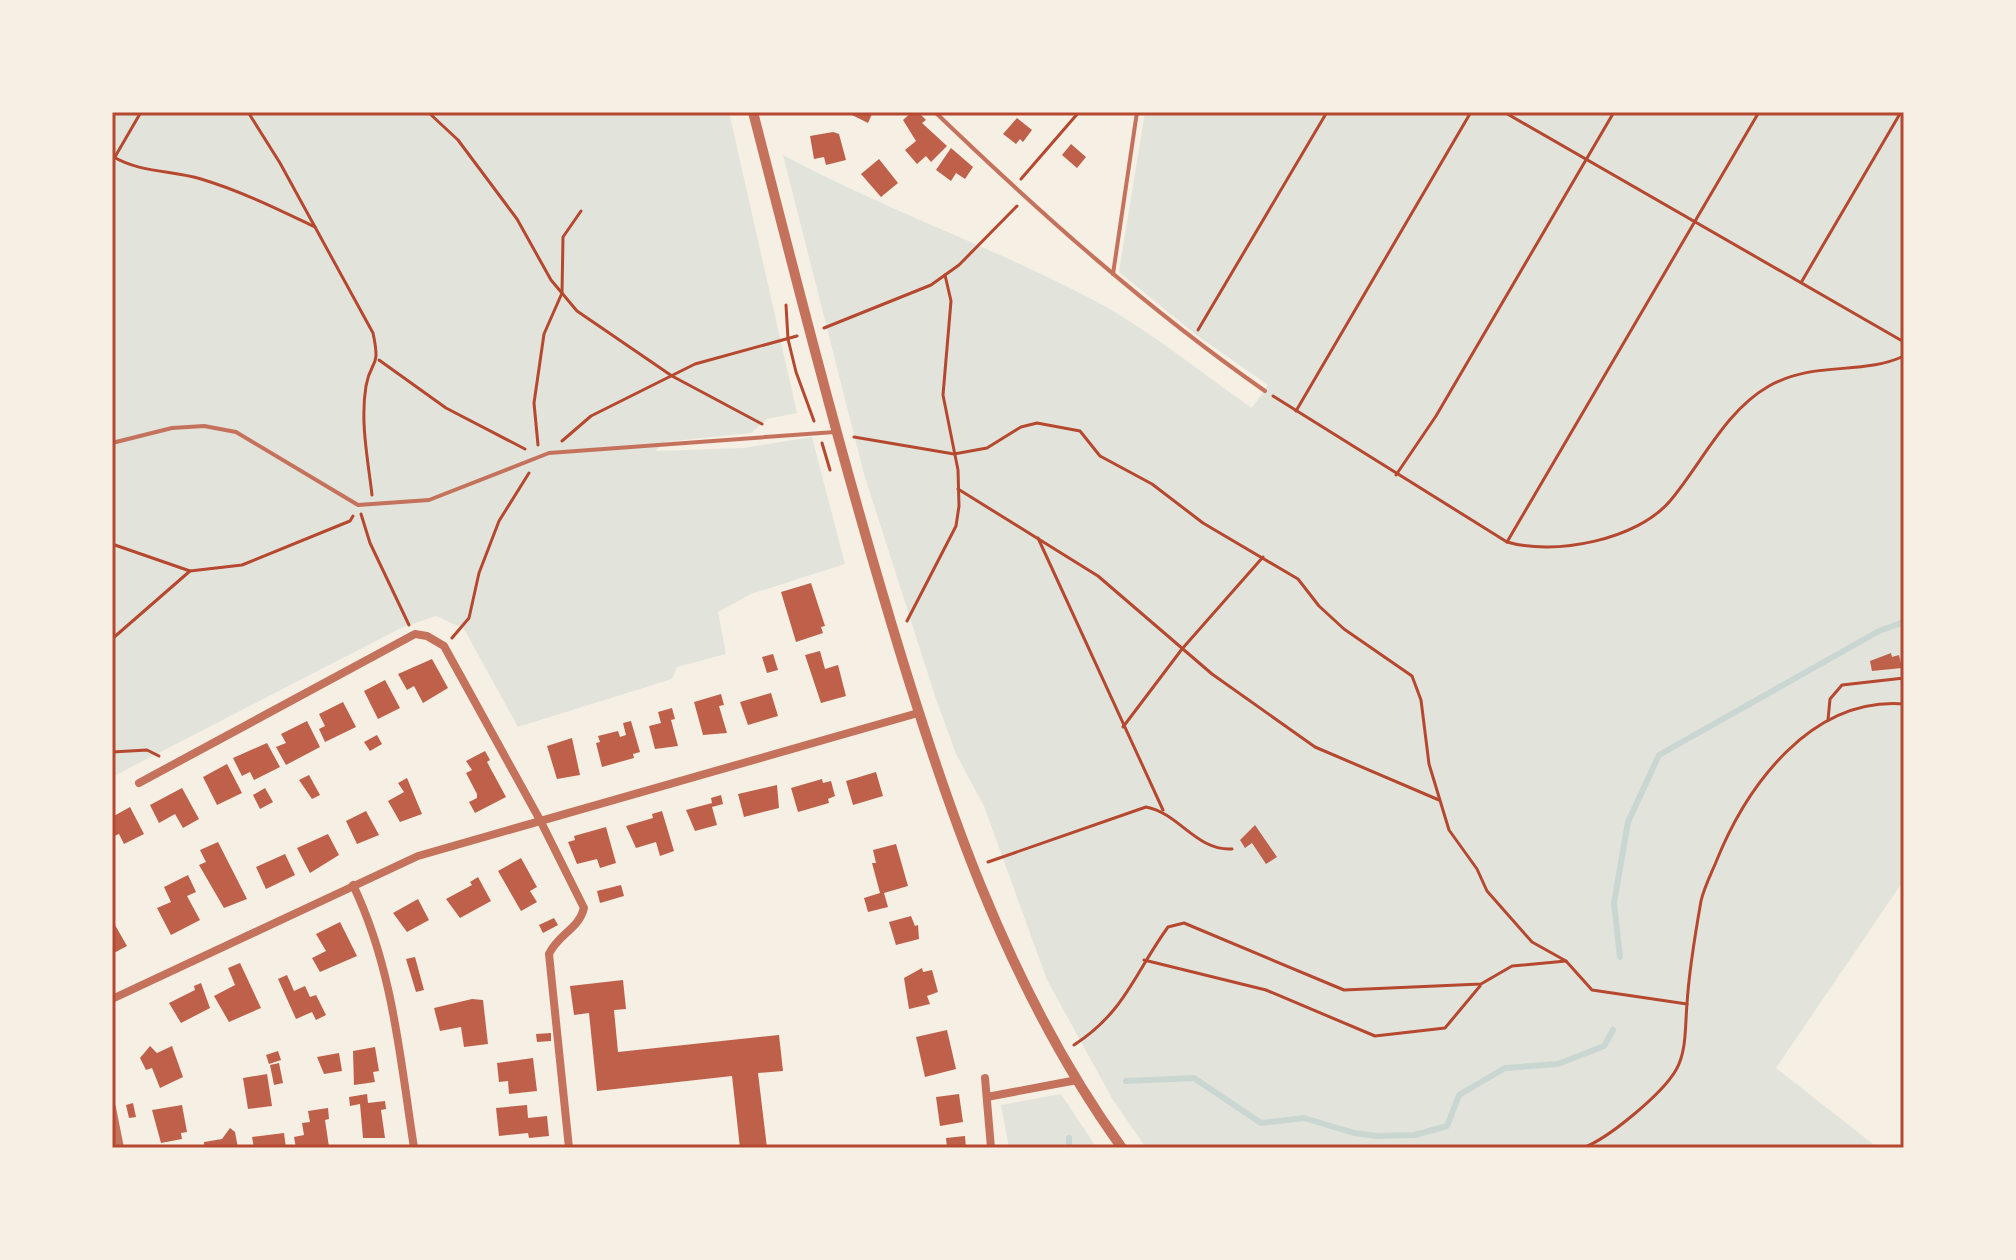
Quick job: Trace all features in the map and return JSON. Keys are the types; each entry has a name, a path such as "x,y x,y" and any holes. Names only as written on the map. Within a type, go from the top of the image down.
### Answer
{"street":[{"path":"753,112 835,432 918,713 973,867 1038,1012 1077,1080 1122,1148"},
{"path":"139,783 415,634 427,636 444,646 540,820 584,908 581,920 555,940 549,954 569,1148"},
{"path":"112,999 418,856 918,713"},
{"path":"353,885 381,955 389,985 414,1148"},
{"path":"985,1078 991,1148"},
{"path":"987,1097 1077,1080"},
{"path":"112,1108 120,1148"}],"lane":[{"path":"935,112 1014,188 1113,274 1192,340 1265,391"},
{"path":"1113,274 1137,112"},
{"path":"112,443 172,428 204,426 236,432 358,505 374,507 429,500 549,453 835,432"}],"path":[{"path":"141,112 113,159 142,170 198,178 315,227"},
{"path":"248,112 254,117 373,333 379,360 366,384 365,438 374,507"},
{"path":"428,112 458,140 517,219 562,293 577,311 672,376 783,436"},
{"path":"434,118 435,112"},
{"path":"1014,188 1079,112"},
{"path":"1192,340 1327,112"},
{"path":"1296,411 1471,112"},
{"path":"1504,112 1904,342"},
{"path":"1396,475 1436,416 1614,112"},
{"path":"1507,542 1759,112"},
{"path":"1801,283 1901,112"},
{"path":"549,453 591,416 695,364 810,331 931,285 959,265 1025,198"},
{"path":"444,646 469,618 479,573 499,521 539,456 534,403 544,334 562,293 563,237 581,211"},
{"path":"906,624 956,526 958,489 943,395 951,301 945,275"},
{"path":"1265,391 1507,542 1547,550 1595,541 1633,527 1668,503 1719,433 1768,387 1803,372 1838,366 1869,367 1904,357"},
{"path":"379,360 446,408 539,456"},
{"path":"835,432 954,454 987,448 1021,427 1037,423 1080,431 1100,456 1152,484 1203,523 1298,579 1319,606 1344,629 1412,676 1421,700 1429,764 1449,830 1477,869 1487,891 1532,942 1566,961 1592,990 1687,1004"},
{"path":"958,489 1098,576 1212,674 1315,747 1441,801"},
{"path":"112,544 190,571 242,565 350,521 358,505"},
{"path":"358,505 370,543 415,634"},
{"path":"1038,538 1163,810 1196,838 1218,850 1232,849"},
{"path":"1123,727 1182,649 1263,557"},
{"path":"112,639 190,571"},
{"path":"1828,720 1830,699 1842,685 1904,678"},
{"path":"1583,1148 1649,1101 1677,1069 1686,1030 1702,897 1728,832 1753,789 1803,736 1828,720 1858,708 1887,702 1904,704"},
{"path":"112,752 147,750 176,763"},
{"path":"973,867 1146,807 1163,810"},
{"path":"1074,1045 1100,1028 1128,996 1144,960 1168,927 1184,923 1344,990 1481,984"},
{"path":"1144,960 1266,990 1375,1036 1445,1028 1481,984 1512,966 1566,961"}],"shaded area":[{"path":"112,112 729,112 797,413 767,419 751,433 665,442 655,451 743,448 812,437 845,564 751,594 718,612 726,654 677,667 672,679 518,727 464,629 436,616 401,628 112,777"},
{"path":"1145,112 1904,112 1904,880 1776,1068 1878,1148 1146,1148 1113,1100 1047,980 984,806 956,754 864,474 783,155 1097,302 1156,339 1252,408 1268,385 1195,334 1119,272"},
{"path":"1061,1094 1097,1148 1009,1148 1001,1105"}],"building":[{"path":"846,112 873,112 868,123"},
{"path":"912,112 918,112 926,120 922,123 947,146 931,162 926,156 917,164 905,150 916,141 903,120"},
{"path":"1017,118 1032,130 1023,142 1020,139 1016,144 1003,134"},
{"path":"833,132 839,134 846,160 826,165 824,157 814,159 810,136"},
{"path":"1071,144 1086,157 1077,168 1062,155"},
{"path":"951,148 973,167 965,179 956,173 951,181 936,170"},
{"path":"879,159 898,183 881,197 861,174"},
{"path":"811,583 825,626 821,627 823,633 796,642 781,592"},
{"path":"820,651 825,669 838,665 846,696 821,703 805,655"},
{"path":"1891,653 1892,657 1899,655 1902,668 1872,671 1870,661"},
{"path":"773,654 778,670 767,673 762,657"},
{"path":"432,659 448,688 423,703 414,686 407,690 398,674"},
{"path":"385,680 400,708 378,719 364,691"},
{"path":"771,693 778,716 748,725 740,702"},
{"path":"721,694 724,705 719,706 727,733 703,735 694,702"},
{"path":"343,702 356,727 325,742 319,729 325,726 319,714"},
{"path":"672,708 675,719 671,720 678,746 655,749 649,726 661,723 658,712"},
{"path":"307,721 320,747 286,765 276,747 286,743 281,734"},
{"path":"631,721 640,752 633,754 634,758 602,767 596,743 600,742 598,736 618,731 620,737 626,735 623,723"},
{"path":"377,735 382,744 370,751 364,742"},
{"path":"572,738 580,775 557,779 547,746"},
{"path":"267,743 280,767 254,780 250,772 242,776 233,758"},
{"path":"485,751 490,760 487,762 506,797 475,813 469,802 477,798 477,794 466,773 472,770 466,761"},
{"path":"227,764 242,793 217,805 203,777"},
{"path":"876,772 883,796 853,805 846,781"},
{"path":"309,775 320,795 312,799 299,780"},
{"path":"407,778 422,814 400,822 388,801 404,792 398,783"},
{"path":"822,779 823,783 831,781 835,796 828,799 829,803 798,812 791,788"},
{"path":"777,785 779,808 744,817 738,794"},
{"path":"182,788 199,819 183,828 175,814 159,823 150,805"},
{"path":"265,788 273,802 260,809 253,795"},
{"path":"721,795 723,804 712,807 717,825 695,831 686,810 712,803 711,798"},
{"path":"130,807 144,834 124,844 119,834 112,837 112,817"},
{"path":"366,811 379,835 357,844 346,821"},
{"path":"662,811 674,851 660,856 656,842 636,848 626,826 653,818 652,814"},
{"path":"1255,825 1277,857 1266,864 1252,843 1245,848 1240,840"},
{"path":"606,827 616,863 600,868 597,859 577,864 568,842 575,840 574,836"},
{"path":"328,834 339,855 310,873 297,848"},
{"path":"218,842 247,899 224,908 199,865 206,862 200,850"},
{"path":"896,844 908,886 884,893 888,907 868,912 864,898 880,893 872,863 876,863 873,850"},
{"path":"285,854 295,875 266,889 256,867"},
{"path":"521,858 537,887 530,891 537,902 521,911 498,871"},
{"path":"188,875 196,892 187,896 200,920 171,935 157,908 171,902 164,887"},
{"path":"478,877 491,901 460,918 446,899 472,885 470,882"},
{"path":"621,885 624,896 600,903 597,891"},
{"path":"418,899 429,920 407,932 393,913"},
{"path":"911,916 915,926 918,925 919,939 896,945 889,922"},
{"path":"554,918 558,925 543,933 539,925"},
{"path":"340,922 357,956 320,972 312,958 326,951 316,934"},
{"path":"115,925 127,946 112,954 112,927"},
{"path":"415,957 424,990 416,992 406,959"},
{"path":"240,963 261,1008 229,1022 214,996 235,985 228,968"},
{"path":"922,968 923,972 932,970 938,992 927,996 930,1004 909,1009 904,978"},
{"path":"287,975 294,991 305,986 310,997 316,995 326,1015 316,1020 312,1012 296,1019 278,979"},
{"path":"623,980 626,1009 614,1010 618,1052 779,1035 783,1071 758,1073 767,1148 740,1148 732,1076 597,1091 589,1013 574,1015 570,986"},
{"path":"201,983 210,1008 181,1023 169,1003 195,990 194,986"},
{"path":"472,999 483,1000 488,1044 464,1047 461,1027 440,1031 434,1008"},
{"path":"947,1030 956,1069 925,1077 916,1037"},
{"path":"551,1033 551,1041 537,1042 536,1034"},
{"path":"150,1046 157,1053 172,1046 183,1077 160,1088 152,1068 146,1070 140,1058"},
{"path":"375,1047 379,1071 373,1072 375,1082 354,1085 353,1051"},
{"path":"278,1051 281,1060 269,1064 266,1055"},
{"path":"339,1053 342,1071 324,1074 317,1057"},
{"path":"533,1058 537,1091 509,1094 508,1081 499,1082 497,1063"},
{"path":"279,1063 283,1083 274,1085 270,1065"},
{"path":"267,1074 272,1106 248,1109 243,1078"},
{"path":"367,1094 368,1103 385,1101 386,1109 381,1110 385,1138 363,1138 360,1104 350,1106 349,1097"},
{"path":"959,1094 963,1122 940,1126 936,1097"},
{"path":"133,1103 136,1117 129,1118 126,1105"},
{"path":"182,1105 187,1132 181,1133 182,1139 161,1143 152,1110"},
{"path":"527,1105 528,1118 547,1116 549,1136 529,1138 528,1133 499,1136 496,1108"},
{"path":"328,1108 329,1119 325,1120 329,1147 296,1148 294,1137 304,1135 302,1123 310,1122 308,1111"},
{"path":"230,1128 235,1132 238,1148 204,1148 204,1142 222,1139"},
{"path":"284,1133 286,1148 254,1148 252,1137"},
{"path":"965,1136 966,1148 947,1148 946,1138"}],"waterway":[{"path":"1620,957 1614,903 1628,822 1659,755 1879,631 1904,622"},
{"path":"1126,1081 1194,1078 1261,1123 1304,1118 1354,1133 1415,1135 1447,1126 1459,1095 1505,1068 1558,1064 1604,1046 1613,1030"},
{"path":"1069,1138 1069,1148"}]}
